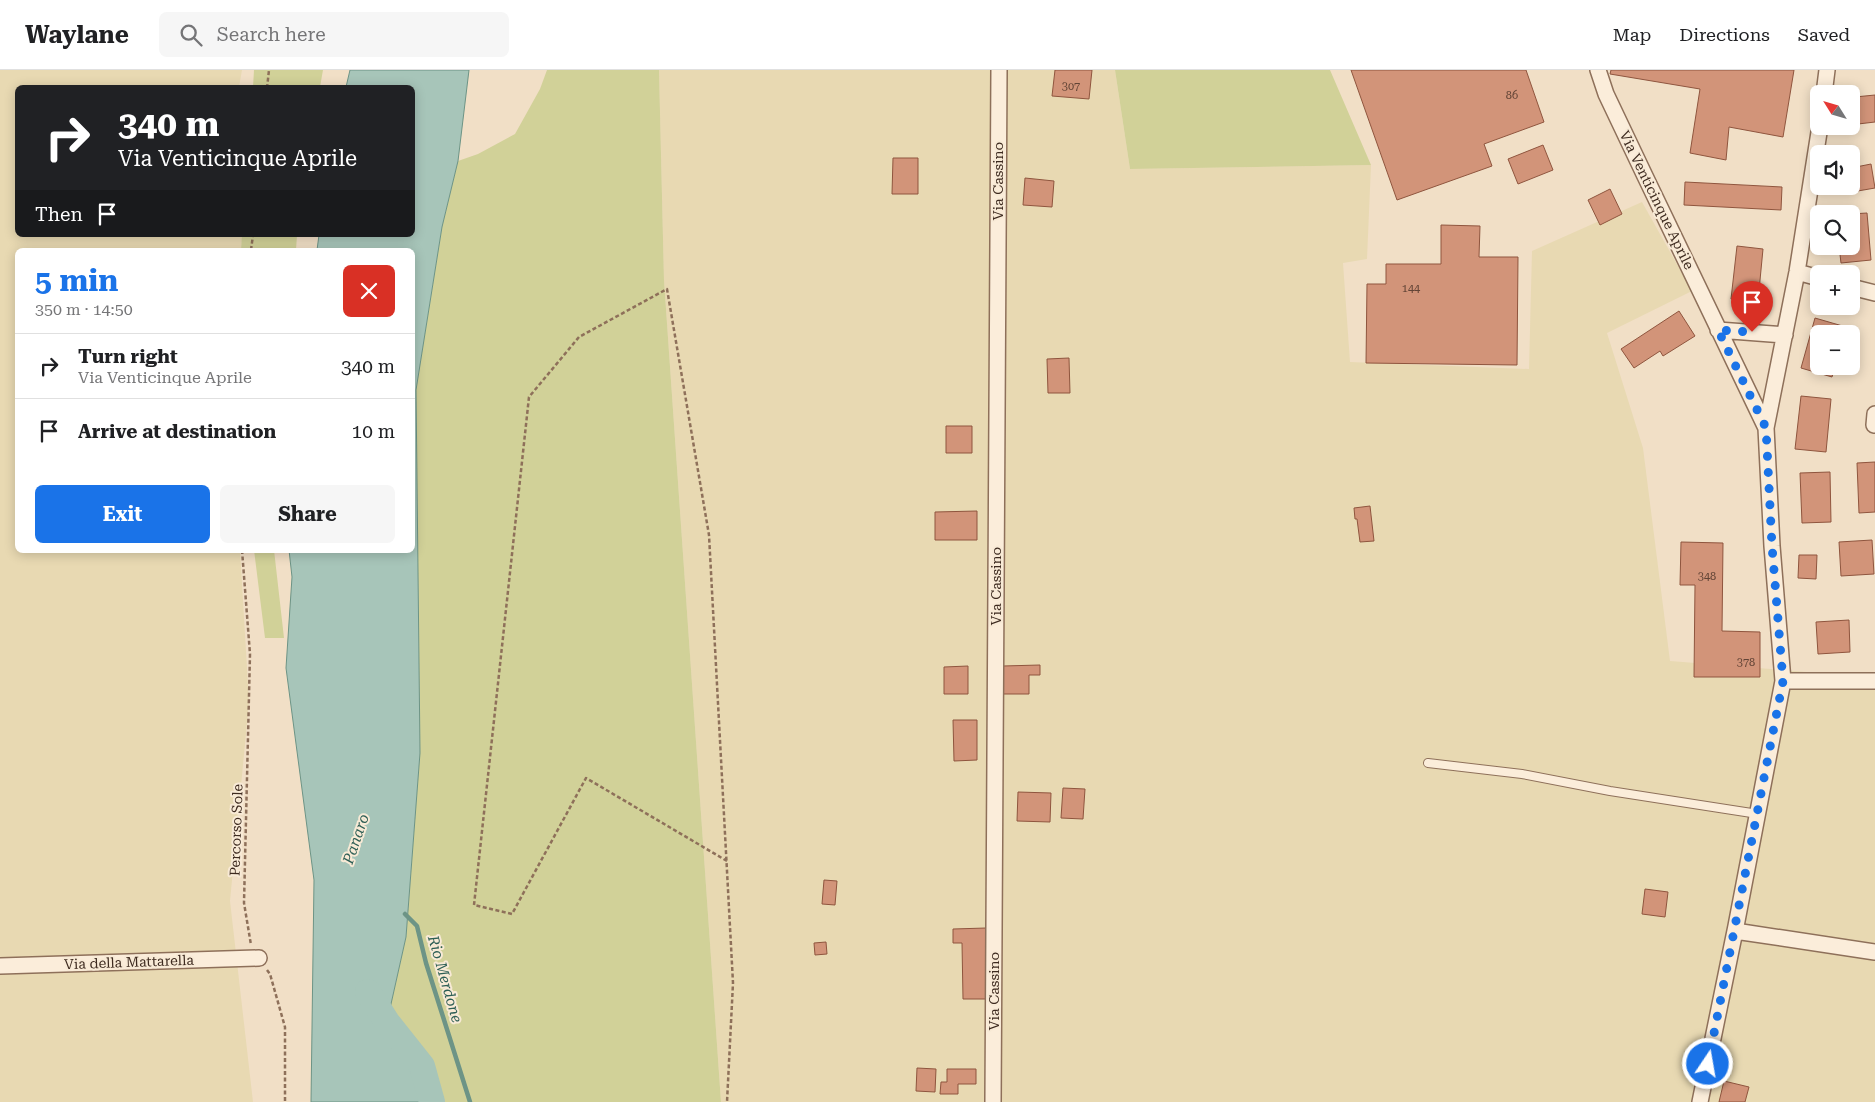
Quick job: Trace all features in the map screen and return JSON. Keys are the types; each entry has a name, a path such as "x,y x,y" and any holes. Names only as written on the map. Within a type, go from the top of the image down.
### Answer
{"street":[{"name":"Via Cassino","path":"993,1102 999,70"},
{"name":"Via Venticinque Aprile","path":"1598,70 1606,94 1766,428 1772,546 1783,681 1700,1102"},
{"path":"1825,85 1827,70"},
{"path":"1766,428 1797,272 1819,135"},
{"path":"1797,272 1810,276"},
{"path":"1860,290 1875,294"},
{"path":"1718,330 1785,335"},
{"path":"1783,681 1875,682"},
{"path":"1735,931 1875,952"},
{"name":"Via della Mattarella","path":"0,966 259,958"}],"lane":[{"path":"1428,763 1522,774 1610,791 1758,814"}],"path":[{"path":"267,85 269,70"},
{"path":"727,861 586,778 512,914 474,905 530,397 579,337 666,289 709,535 727,861 733,983 727,1102"},
{"name":"Percorso Sole","path":"242,553 250,654 244,903 249,942 270,974 285,1027 285,1102"}],"shaded area":[{"path":"0,70 242,70 239,85 15,85 15,237 242,237 242,240 241,248 15,248 15,553 240,553 249,702 230,901 253,1102 0,1102"},
{"path":"659,70 1115,70 1130,169 1371,165 1367,259 1343,263 1350,362 1529,369 1532,251 1642,202 1692,291 1607,333 1643,448 1670,661 1819,673 1875,675 1875,1102 721,1102 664,280"}],"green space":[{"path":"254,70 323,70 320,85 253,85"},
{"path":"547,70 659,70 664,280 721,1102 432,1102 422,1066 387,1022 406,937 420,753 416,390 442,227 458,161 478,154 515,134 540,89"},
{"path":"1115,70 1330,70 1371,165 1130,169"},
{"path":"242,237 297,237 296,248 241,248"},
{"path":"254,553 274,553 284,638 265,638"}],"water":[{"path":"350,70 469,70 458,161 442,227 416,390 420,753 406,937 387,1022 422,1066 432,1102 311,1102 314,880 286,668 292,577 289,553 415,553 415,248 317,248 319,237 415,237 415,85 346,85"}],"building":[{"path":"1055,70 1092,70 1089,99 1052,96"},
{"path":"1351,70 1526,70 1544,122 1484,144 1492,166 1397,200"},
{"path":"1611,70 1794,70 1783,137 1729,127 1726,160 1690,153 1700,89 1610,74"},
{"path":"1875,95 1875,122 1860,124 1860,96"},
{"path":"1543,145 1553,170 1518,184 1508,159"},
{"path":"893,158 918,158 918,194 892,194"},
{"path":"1871,164 1875,188 1860,191 1860,166"},
{"path":"1025,178 1054,181 1052,207 1023,205"},
{"path":"1685,182 1782,187 1781,210 1684,205"},
{"path":"1610,189 1622,214 1600,225 1588,200"},
{"path":"1860,213 1867,213 1871,260 1841,263 1840,255 1860,255"},
{"path":"1441,225 1480,226 1479,257 1518,257 1517,365 1366,363 1367,284 1386,284 1386,264 1441,264"},
{"path":"1737,246 1763,249 1758,301 1731,299"},
{"path":"1679,311 1695,336 1663,356 1660,351 1634,368 1621,349"},
{"path":"1815,318 1839,325 1813,325"},
{"path":"1810,336 1810,371 1801,368"},
{"path":"1069,358 1070,393 1048,393 1047,359"},
{"path":"1801,396 1831,399 1826,452 1795,449"},
{"path":"946,426 972,426 972,453 946,453"},
{"path":"1875,462 1875,512 1859,513 1857,463"},
{"path":"1830,472 1831,522 1802,523 1800,473"},
{"path":"1370,506 1374,541 1360,542 1354,508"},
{"path":"977,511 977,540 935,540 935,512"},
{"path":"1872,540 1874,574 1841,576 1839,542"},
{"path":"1681,542 1723,543 1722,631 1760,632 1760,677 1694,677 1695,585 1680,585"},
{"path":"1799,555 1817,555 1816,579 1798,578"},
{"path":"1849,620 1850,652 1818,654 1816,622"},
{"path":"1040,665 1040,675 1029,675 1029,694 1003,694 1003,666"},
{"path":"968,666 968,694 944,694 944,667"},
{"path":"953,720 977,720 977,760 954,761"},
{"path":"1063,788 1085,789 1083,819 1061,818"},
{"path":"1018,792 1051,793 1050,822 1017,821"},
{"path":"824,880 837,881 835,905 822,904"},
{"path":"1645,889 1668,892 1665,917 1642,914"},
{"path":"986,928 986,999 963,999 962,943 953,943 953,929"},
{"path":"826,942 827,954 815,955 814,943"},
{"path":"917,1068 936,1069 935,1092 916,1091"},
{"path":"947,1069 976,1069 976,1084 958,1084 958,1094 940,1094 941,1082 947,1082"},
{"path":"1724,1081 1749,1087 1745,1102 1719,1102"}],"waterway":[{"name":"Rio Merdone","path":"405,914 417,926 426,963 470,1102"},
{"name":"Panaro","path":"368,992 387,1022 422,1066 432,1102"}],"route":[{"path":"1708,1064 1783,681 1772,546 1766,428 1718,330 1752,332"}]}
